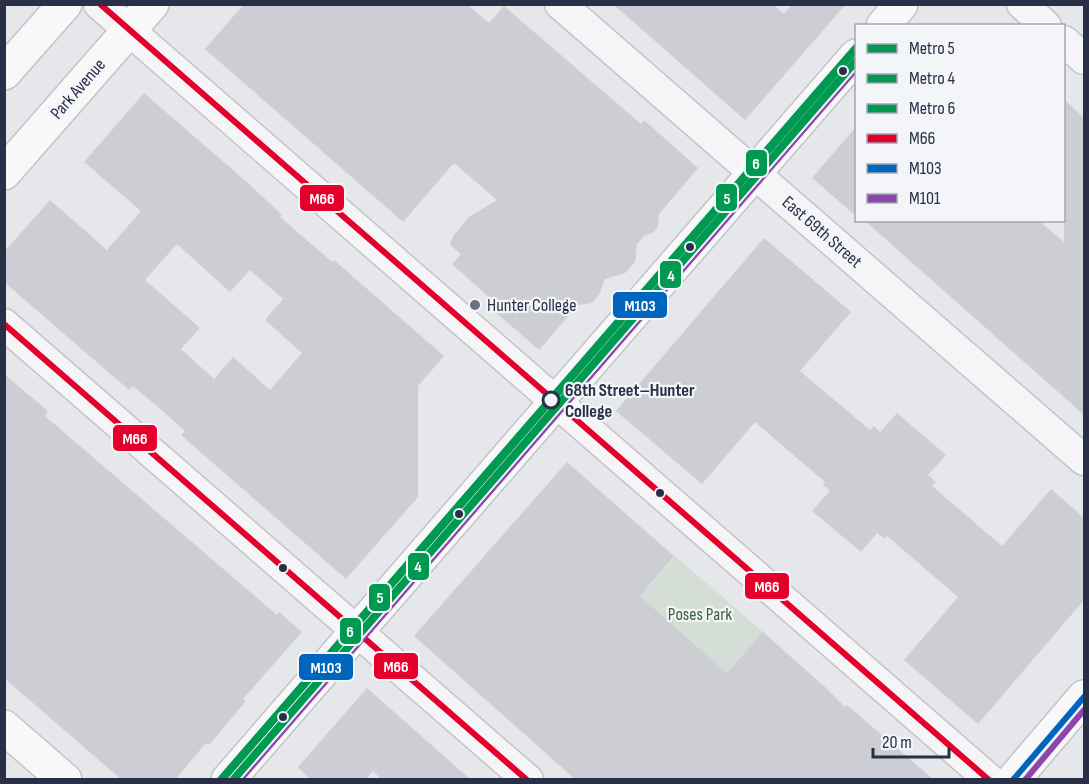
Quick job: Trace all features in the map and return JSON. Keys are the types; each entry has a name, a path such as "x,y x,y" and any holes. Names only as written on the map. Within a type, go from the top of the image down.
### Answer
{"main road":[{"path":"4,73 64,4"},
{"name":"Park Avenue","path":"4,174 152,4"},
{"path":"885,24 901,4"},
{"path":"228,780 855,57"},
{"path":"1013,780 1084,697"},
{"path":"4,727 65,780"}],"street":[{"path":"99,4 990,780"},
{"name":"East 69th Street","path":"560,4 1084,460"},
{"path":"1022,4 1044,24"},
{"path":"1065,41 1084,59"},
{"path":"4,324 528,780"}],"green space":[{"name":"Poses Park","path":"675,556 763,632 727,673 640,596"}],"building":[{"path":"244,4 467,4 489,23 504,6 641,124 644,120 698,168 659,214 658,226 654,232 644,236 637,244 635,262 625,273 605,279 599,295 592,303 578,305 539,350 485,303 490,298 452,264 461,254 450,245 453,236 469,217 497,200 454,163 403,222 205,49"},
{"path":"613,4 773,4 784,14 792,4 846,4 745,120"},
{"path":"144,93 249,184 282,215 280,217 332,262 334,260 444,356 418,386 418,497 346,579 181,435 185,431 158,407 133,386 129,390 4,282 4,252 50,200 107,250 141,211 84,162","holes":["177,244 230,292 250,270 283,299 265,320 302,353 270,390 233,357 214,379 181,349 200,328 145,280"]},
{"path":"1065,100 1084,118 1084,415 866,222 1040,222 1064,242"},
{"path":"855,128 855,215 812,178"},
{"path":"764,238 851,312 800,371 870,430 874,426 880,432 897,413 946,455 928,475 936,482 932,486 1002,546 1051,489 1084,518 1084,600 978,724 904,660 958,597 887,536 885,539 877,533 861,552 812,511 830,491 823,485 825,482 755,422 702,484 616,411"},
{"path":"4,374 48,411 45,416 277,615 279,612 302,632 243,699 246,701 209,745 206,743 175,780 122,780 4,678"},
{"path":"567,462 674,556 640,596 727,673 763,632 845,707 847,705 934,780 576,780 414,636"},
{"path":"367,688 471,780 382,780 373,771 365,780 311,780 298,767"}],"metro line":[{"name":"6","path":"221,780 855,49"},
{"name":"5","path":"221,780 855,50"},
{"name":"4","path":"233,780 855,62"}],"transit line":[{"name":"M66","path":"100,4 989,780"},
{"name":"M103","path":"228,780 855,57"},
{"name":"M101","path":"240,780 855,70"},
{"name":"M66","path":"4,324 527,780"},
{"name":"M103","path":"1013,780 1084,697"},
{"name":"M101","path":"1025,780 1084,710"}],"place":[{"name":"Hunter College","path":"475,305"},
{"name":"68th Street–Hunter College","path":"551,400"}]}
